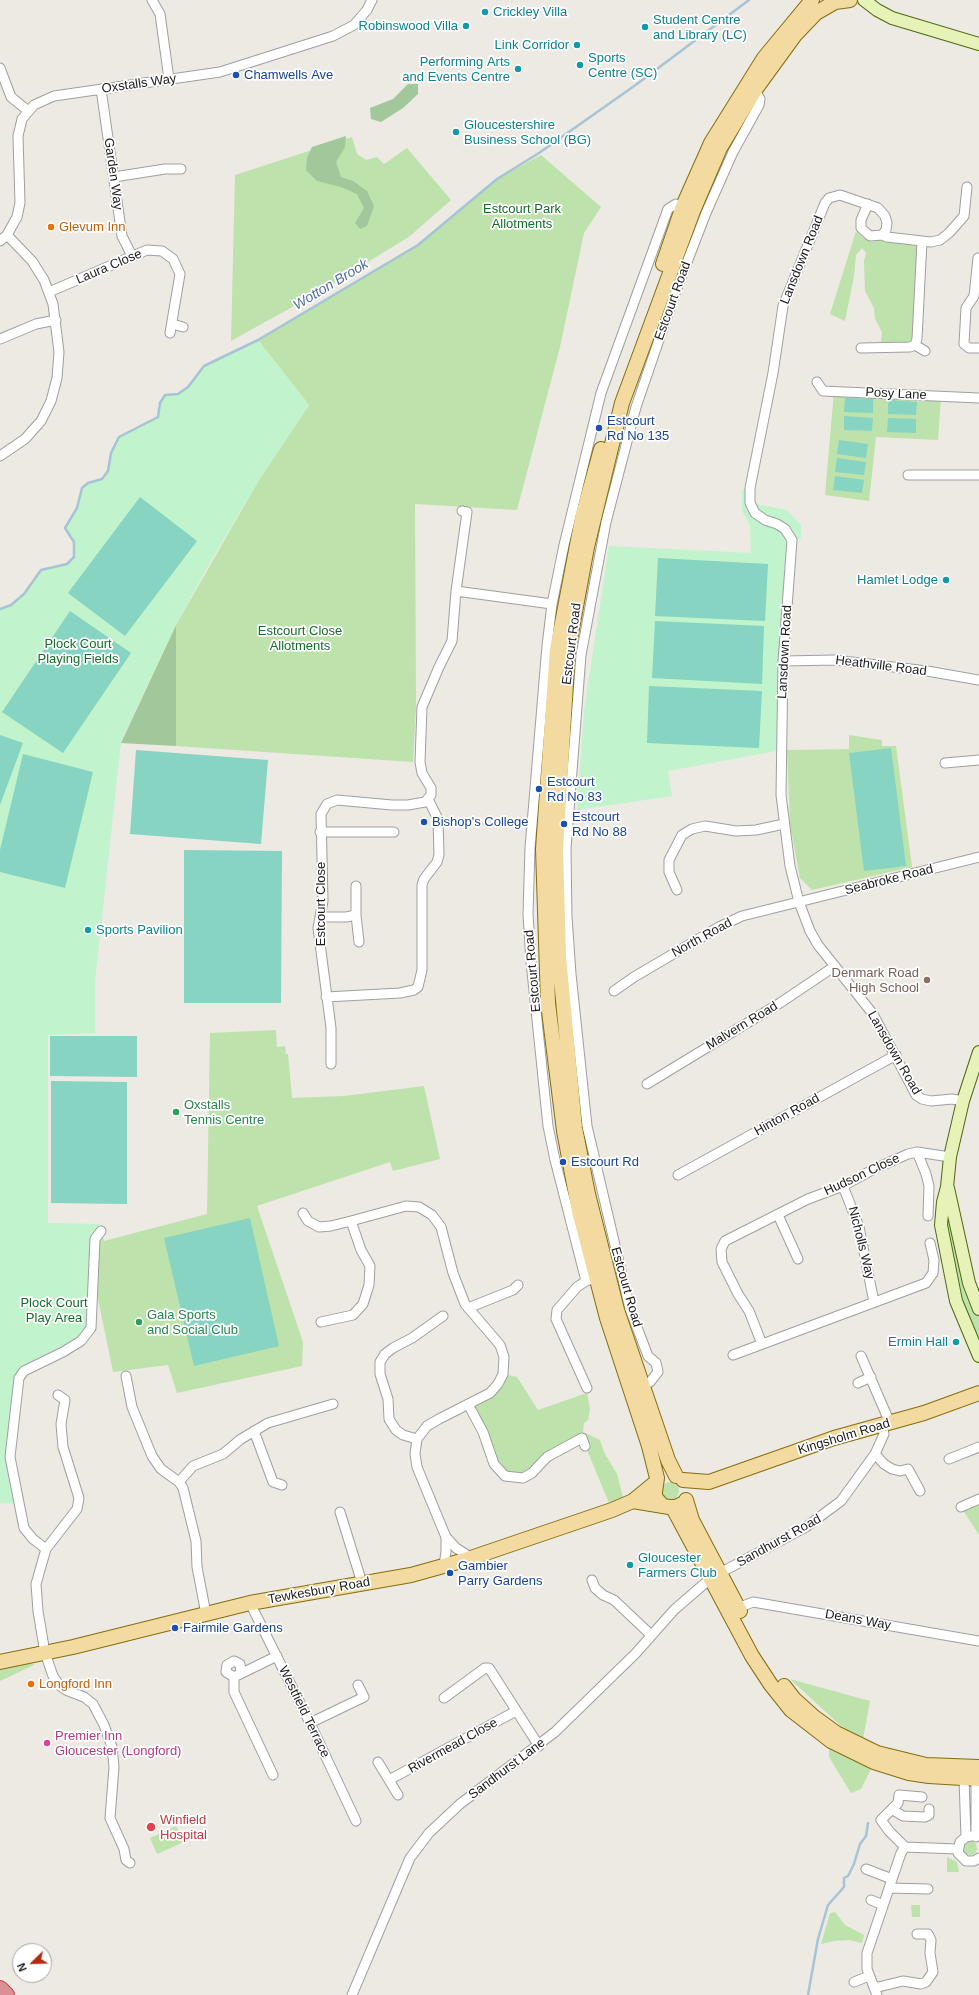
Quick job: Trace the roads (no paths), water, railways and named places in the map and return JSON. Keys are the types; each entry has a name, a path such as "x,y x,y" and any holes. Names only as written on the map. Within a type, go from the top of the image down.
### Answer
{"highway":[{"path":"0,1989 6,1995"}],"main road":[{"name":"Estcourt Road","path":"680,1478 668,1460 636,1388 597,1278 580,1211 564,1131 548,1003 543,849 552,648 570,546 583,514 615,400 683,206 711,143 737,98 764,58 812,0"},
{"path":"833,1 850,0"},
{"name":"Estcourt Road","path":"597,1278 575,1128 563,1001 562,917 556,849 568,650 600,520 622,403 692,211 720,148 755,90 796,35 816,14 833,1"},
{"name":"Estcourt Road","path":"636,1388 656,1481"},
{"name":"Kingsholm Road","path":"686,1500 709,1482 834,1438 924,1413 979,1393"},
{"path":"973,1773 900,1760 876,1753 836,1733 814,1717 799,1703 778,1679 761,1652 738,1608 715,1575 667,1506 656,1497 656,1481 669,1474 680,1478 688,1488 686,1500 692,1520 715,1575 752,1656 771,1685 791,1710 812,1727 849,1751 874,1762 920,1775 973,1773"},
{"name":"Kingsholm Road","path":"680,1478 709,1482"},
{"name":"Tewkesbury Road","path":"0,1662 45,1653 250,1604 411,1575 444,1566 472,1558 612,1510 633,1501 656,1481"},
{"path":"633,1501 667,1506 680,1506 686,1500"}],"street":[{"name":"Oxstalls Way","path":"27,110 41,100 54,96 220,72 333,36 354,25 367,10 372,0"},
{"path":"864,0 877,10 892,18 979,44"},
{"path":"156,1 160,14 169,80"},
{"path":"0,68 10,97 27,110 22,118 18,136 20,203 17,217 4,238 37,267 50,292 56,320 60,352 57,378 51,401 41,421 24,439 0,456"},
{"name":"Garden Way","path":"101,89 122,236 132,256"},
{"path":"114,177 165,169 181,169"},
{"path":"868,204 861,220 861,228 870,236 882,235 922,241 940,240 949,233 964,216 967,187"},
{"name":"Lansdown Road","path":"882,235 886,230 885,216 878,208 840,195 829,198 825,203 783,306 750,503 755,513 765,520 777,524 785,530 792,540 783,661 781,750 784,824 790,866 799,902 810,931 835,966 873,1014 916,1095 922,1099 963,1101"},
{"path":"915,345 917,339 922,241"},
{"name":"Laura Close","path":"50,292 147,250 162,251 173,259 178,266 180,274 171,328 183,327"},
{"path":"978,258 974,296 966,308 964,344 969,348 979,348"},
{"path":"0,339 36,324 56,320"},
{"path":"862,348 910,347 915,345"},
{"path":"915,345 925,351"},
{"name":"Posy Lane","path":"817,382 823,390 979,398"},
{"path":"908,475 979,475"},
{"path":"326,997 400,993 414,990 418,987 422,970 422,885 437,862 439,855 438,820 428,799 431,795 431,788 422,773 420,762 422,707 438,667 452,641 456,591 466,511"},
{"name":"Estcourt Road","path":"552,648 552,604 570,546"},
{"path":"456,591 552,604"},
{"name":"Heathville Road","path":"783,661 834,660 927,671 979,680"},
{"path":"945,763 979,760"},
{"name":"Estcourt Close","path":"331,1064 331,1028 319,932 320,916 324,902 320,814 327,804 332,802 347,800 392,805 419,804 428,799"},
{"path":"664,886 675,886 669,872 669,860 682,836 692,829 705,826 736,831 756,830 784,824"},
{"path":"320,832 394,832"},
{"name":"Seabroke Road","path":"799,902 979,857"},
{"path":"356,886 356,915 360,942"},
{"name":"North Road","path":"614,991 634,977 719,926 742,916 799,902"},
{"path":"320,916 327,918 356,915"},
{"name":"Estcourt Road","path":"562,917 571,974 587,1126 630,1309 648,1356 656,1363 658,1372 650,1382 636,1388"},
{"name":"Malvern Road","path":"647,1084 780,1003 835,966"},
{"path":"979,1052 963,1101 950,1157 941,1224 956,1301 979,1356"},
{"name":"Hinton Road","path":"678,1175 896,1055"},
{"path":"917,1152 929,1186 928,1216"},
{"name":"Hudson Close","path":"762,1344 749,1311 738,1294 722,1262 721,1249 725,1241 738,1233 778,1215 808,1199 843,1186 874,1169 917,1152 950,1157"},
{"name":"Nicholls Way","path":"843,1186 858,1227 874,1302"},
{"path":"947,1187 969,1283 979,1309"},
{"path":"301,1228 305,1217 319,1227 330,1226 406,1206 418,1207 432,1215 441,1227 453,1273 468,1308 500,1346 504,1357 503,1374 498,1384 490,1393 427,1426 417,1439 415,1454 417,1467 446,1537 456,1548 472,1558"},
{"path":"778,1215 798,1259"},
{"path":"327,1319 353,1315 363,1304 369,1285 370,1266 361,1250 351,1221"},
{"path":"46,1549 33,1539 24,1528 10,1457 19,1378 24,1371 63,1352 81,1341 91,1328 95,1239 101,1231"},
{"path":"733,1355 929,1281 933,1273 934,1260 930,1243"},
{"path":"583,1385 556,1319 557,1310 577,1287 597,1278"},
{"path":"468,1308 516,1290"},
{"path":"417,1439 399,1432 389,1418 388,1399 380,1374 380,1362 385,1354 393,1348 439,1321"},
{"path":"862,1356 871,1377 886,1424"},
{"path":"126,1376 125,1395 132,1407 152,1456 161,1469 179,1482 183,1488 196,1541 197,1567 206,1614"},
{"path":"858,1383 871,1377"},
{"path":"66,1398 61,1424 63,1446 79,1498 77,1509 46,1549 36,1584 38,1611 45,1653 53,1676 58,1685 84,1697 93,1704 104,1725 112,1747 114,1767 110,1818 124,1849 126,1860 130,1863"},
{"path":"179,1482 193,1466 223,1454 241,1439 268,1423 290,1415 325,1412 334,1404"},
{"path":"468,1404 483,1432 494,1464 505,1476 522,1478 532,1472 547,1457 584,1440"},
{"name":"Sandhurst Road","path":"715,1575 796,1533 828,1512 848,1493 875,1454 884,1434 886,1424"},
{"path":"254,1431 270,1486 282,1485"},
{"path":"949,1459 979,1448"},
{"path":"875,1454 884,1464 892,1469 900,1471 908,1469 920,1491"},
{"path":"961,1507 979,1499"},
{"path":"340,1512 362,1583"},
{"path":"444,1566 446,1537"},
{"name":"Sandhurst Lane","path":"352,1995 410,1858 429,1834 460,1804 539,1746 555,1732 619,1670 674,1610 715,1575"},
{"path":"592,1586 603,1595 614,1600 651,1635"},
{"name":"Deans Way","path":"738,1608 753,1602 979,1641"},
{"name":"Westfield Terrace","path":"250,1604 310,1723 356,1821"},
{"path":"273,1774 234,1692 238,1675 277,1656"},
{"path":"444,1698 485,1668 489,1668 539,1746"},
{"path":"310,1723 364,1697 358,1685"},
{"name":"Rivermead Close","path":"389,1780 516,1711"},
{"path":"378,1762 398,1795"},
{"path":"966,1837 977,1839 973,1773"},
{"path":"973,1773 966,1837 960,1842 957,1849 960,1856 966,1861 974,1861 979,1858"},
{"path":"922,1797 899,1795 898,1803 881,1820 889,1831 905,1847 957,1849"},
{"path":"892,1810 903,1816 925,1817 929,1815 929,1809"},
{"path":"905,1847 901,1853 867,1953 867,1969 876,1992 903,1981 921,1984 926,1982 932,1972 930,1953 931,1940 928,1934 917,1934"},
{"path":"866,1869 892,1879"},
{"path":"889,1888 928,1889"},
{"path":"871,1900 883,1905"},
{"path":"854,1982 869,1976"}],"waterway":[{"name":"Wotton Brook","path":"0,609 11,605 24,594 41,570 67,564 74,557 74,542 65,528 77,508 82,488 88,483 102,479 108,471 111,453 119,437 158,417 160,403 165,395 178,394 188,387 204,366 258,340 418,245 497,179 539,153 637,84 749,0"},
{"path":"808,1995 818,1939 828,1905 844,1887 844,1878 848,1876 854,1864 860,1844 866,1836 868,1823"}],"place":[{"name":"Crickley Villa","path":"485,12"},
{"name":"Robinswood Villa","path":"466,26"},
{"name":"Student Centre and Library (LC)","path":"645,27"},
{"name":"Link Corridor","path":"577,45"},
{"name":"Sports Centre (SC)","path":"580,65"},
{"name":"Performing Arts and Events Centre","path":"518,69"},
{"name":"Chamwells Ave","path":"236,75"},
{"name":"Gloucestershire Business School (BG)","path":"456,132"},
{"name":"Glevum Inn","path":"51,227"},
{"name":"Estcourt Rd No 135","path":"599,428"},
{"name":"Hamlet Lodge","path":"946,580"},
{"name":"Estcourt Rd No 83","path":"539,789"},
{"name":"Bishop's College","path":"424,822"},
{"name":"Estcourt Rd No 88","path":"564,824"},
{"name":"Sports Pavilion","path":"88,930"},
{"name":"Denmark Road High School","path":"927,980"},
{"name":"Oxstalls Tennis Centre","path":"176,1112"},
{"name":"Estcourt Rd","path":"563,1162"},
{"name":"Gala Sports and Social Club","path":"139,1322"},
{"name":"Ermin Hall","path":"956,1342"},
{"name":"Gloucester Farmers Club","path":"630,1565"},
{"name":"Gambier Parry Gardens","path":"450,1573"},
{"name":"Fairmile Gardens","path":"175,1628"},
{"name":"Longford Inn","path":"31,1684"},
{"name":"Premier Inn Gloucester (Longford)","path":"47,1743"},
{"name":"Winfield Hospital","path":"151,1827"}],"park label":[{"name":"Estcourt Park Allotments","path":"522,216"},
{"name":"Estcourt Close Allotments","path":"300,638"},
{"name":"Plock Court Playing Fields","path":"78,652"},
{"name":"Plock Court Play Area","path":"54,1310"}]}
